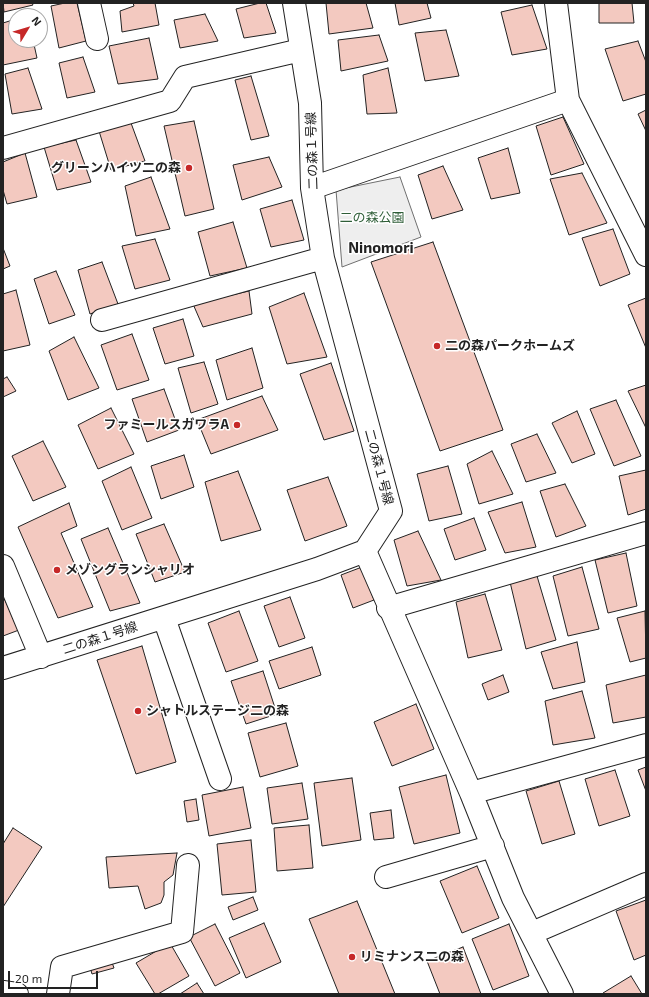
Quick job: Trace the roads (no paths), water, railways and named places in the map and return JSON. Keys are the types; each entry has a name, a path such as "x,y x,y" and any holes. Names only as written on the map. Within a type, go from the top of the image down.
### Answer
{"street":[{"path":"89,3 97,39"},
{"name":"二の森１号線","path":"3,668 316,569 365,551 391,511 323,258 312,188 310,103 294,3"},
{"path":"556,3 568,100 646,255"},
{"path":"3,148 170,101 186,77 301,50"},
{"path":"312,188 568,100"},
{"path":"102,320 323,258"},
{"path":"388,608 646,533"},
{"path":"365,551 388,608 471,792 514,898 562,994"},
{"path":"3,566 41,657"},
{"path":"164,618 220,779"},
{"path":"471,792 646,744"},
{"path":"386,877 492,846"},
{"path":"58,994 62,967 182,932 188,865"},
{"path":"532,933 646,884"},
{"path":"3,992 17,994"}],"place":[{"name":"グリーンハイツ二の森","path":"189,168"},
{"name":"二の森パークホームズ","path":"437,346"},
{"name":"ファミールスガワラA","path":"237,425"},
{"name":"メゾングランシャリオ","path":"57,570"},
{"name":"シャトルステージ二の森","path":"138,711"},
{"name":"リミナンス二の森","path":"352,957"}],"district":[{"name":"Ninomori","path":"381,248"}],"park label":[{"name":"二の森公園","path":"372,218"}]}
